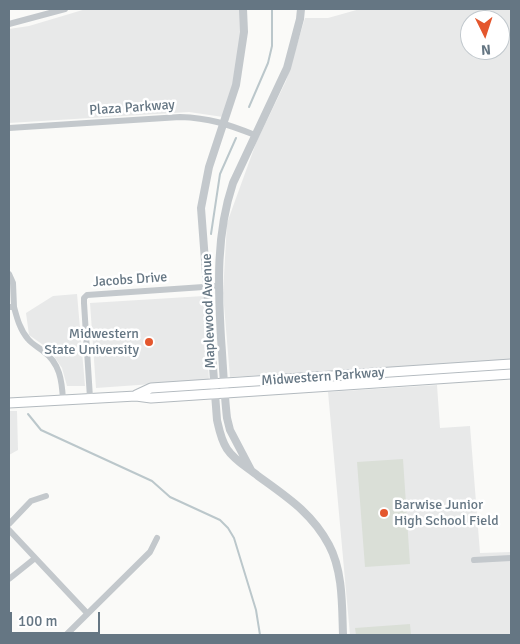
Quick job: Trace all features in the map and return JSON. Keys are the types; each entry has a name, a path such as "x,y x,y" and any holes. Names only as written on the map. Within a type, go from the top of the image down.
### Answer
{"main road":[{"name":"Midwestern Parkway","path":"9,403 136,396 151,388 214,389 365,374 509,364"},
{"path":"509,364 510,375"},
{"path":"365,374 366,384"},
{"name":"Midwestern Parkway","path":"224,388 366,384 510,375"}],"street":[{"path":"9,24 65,9"},
{"name":"Maplewood Avenue","path":"243,9 244,32 236,85 205,179 201,208 201,228 208,287 217,420 226,447 236,460 298,505 314,522 330,546 337,567 343,635"},
{"name":"Maplewood Avenue","path":"252,472 230,430 224,388 218,286 220,238 233,183 287,68 302,9"},
{"name":"Plaza Parkway","path":"9,128 180,117 224,123 254,135"},
{"path":"9,274 12,279 11,307 28,339 48,354 55,364 61,380 63,400"},
{"name":"Jacobs Drive","path":"90,398 84,298 87,296 218,286"},
{"path":"9,524 31,501 46,496"},
{"path":"9,530 87,613"},
{"path":"66,635 150,552 157,538"},
{"path":"9,579 34,558"},
{"path":"474,560 511,558"}],"shaded area":[{"path":"86,9 240,9 241,29 237,71 223,117 189,112 9,123 9,29 29,26"},
{"path":"360,9 511,9 511,361 230,377 223,293 227,223 256,143 286,81 305,18 328,18"},
{"path":"77,294 85,386 67,386 62,368 49,349 29,335 26,313 53,296"},
{"name":"Midwestern State University","path":"204,296 209,380 96,388 90,303"},
{"path":"437,385 440,428 470,426 480,553 511,552 511,635 350,635 328,392"},
{"path":"9,411 17,411 18,450 9,455"},
{"name":"Barwise Junior High School Field","path":"403,459 410,564 365,567 357,462"},
{"path":"410,624 411,635 356,635 355,628"}],"waterway":[{"path":"249,107 268,63 272,46 272,9"},
{"path":"211,234 220,174 236,138"},
{"path":"28,414 41,430 152,481 170,497 220,520 234,538 256,610 260,635"}],"place":[{"name":"Midwestern State University","path":"149,342"},
{"name":"Barwise Junior High School Field","path":"384,513"}]}
